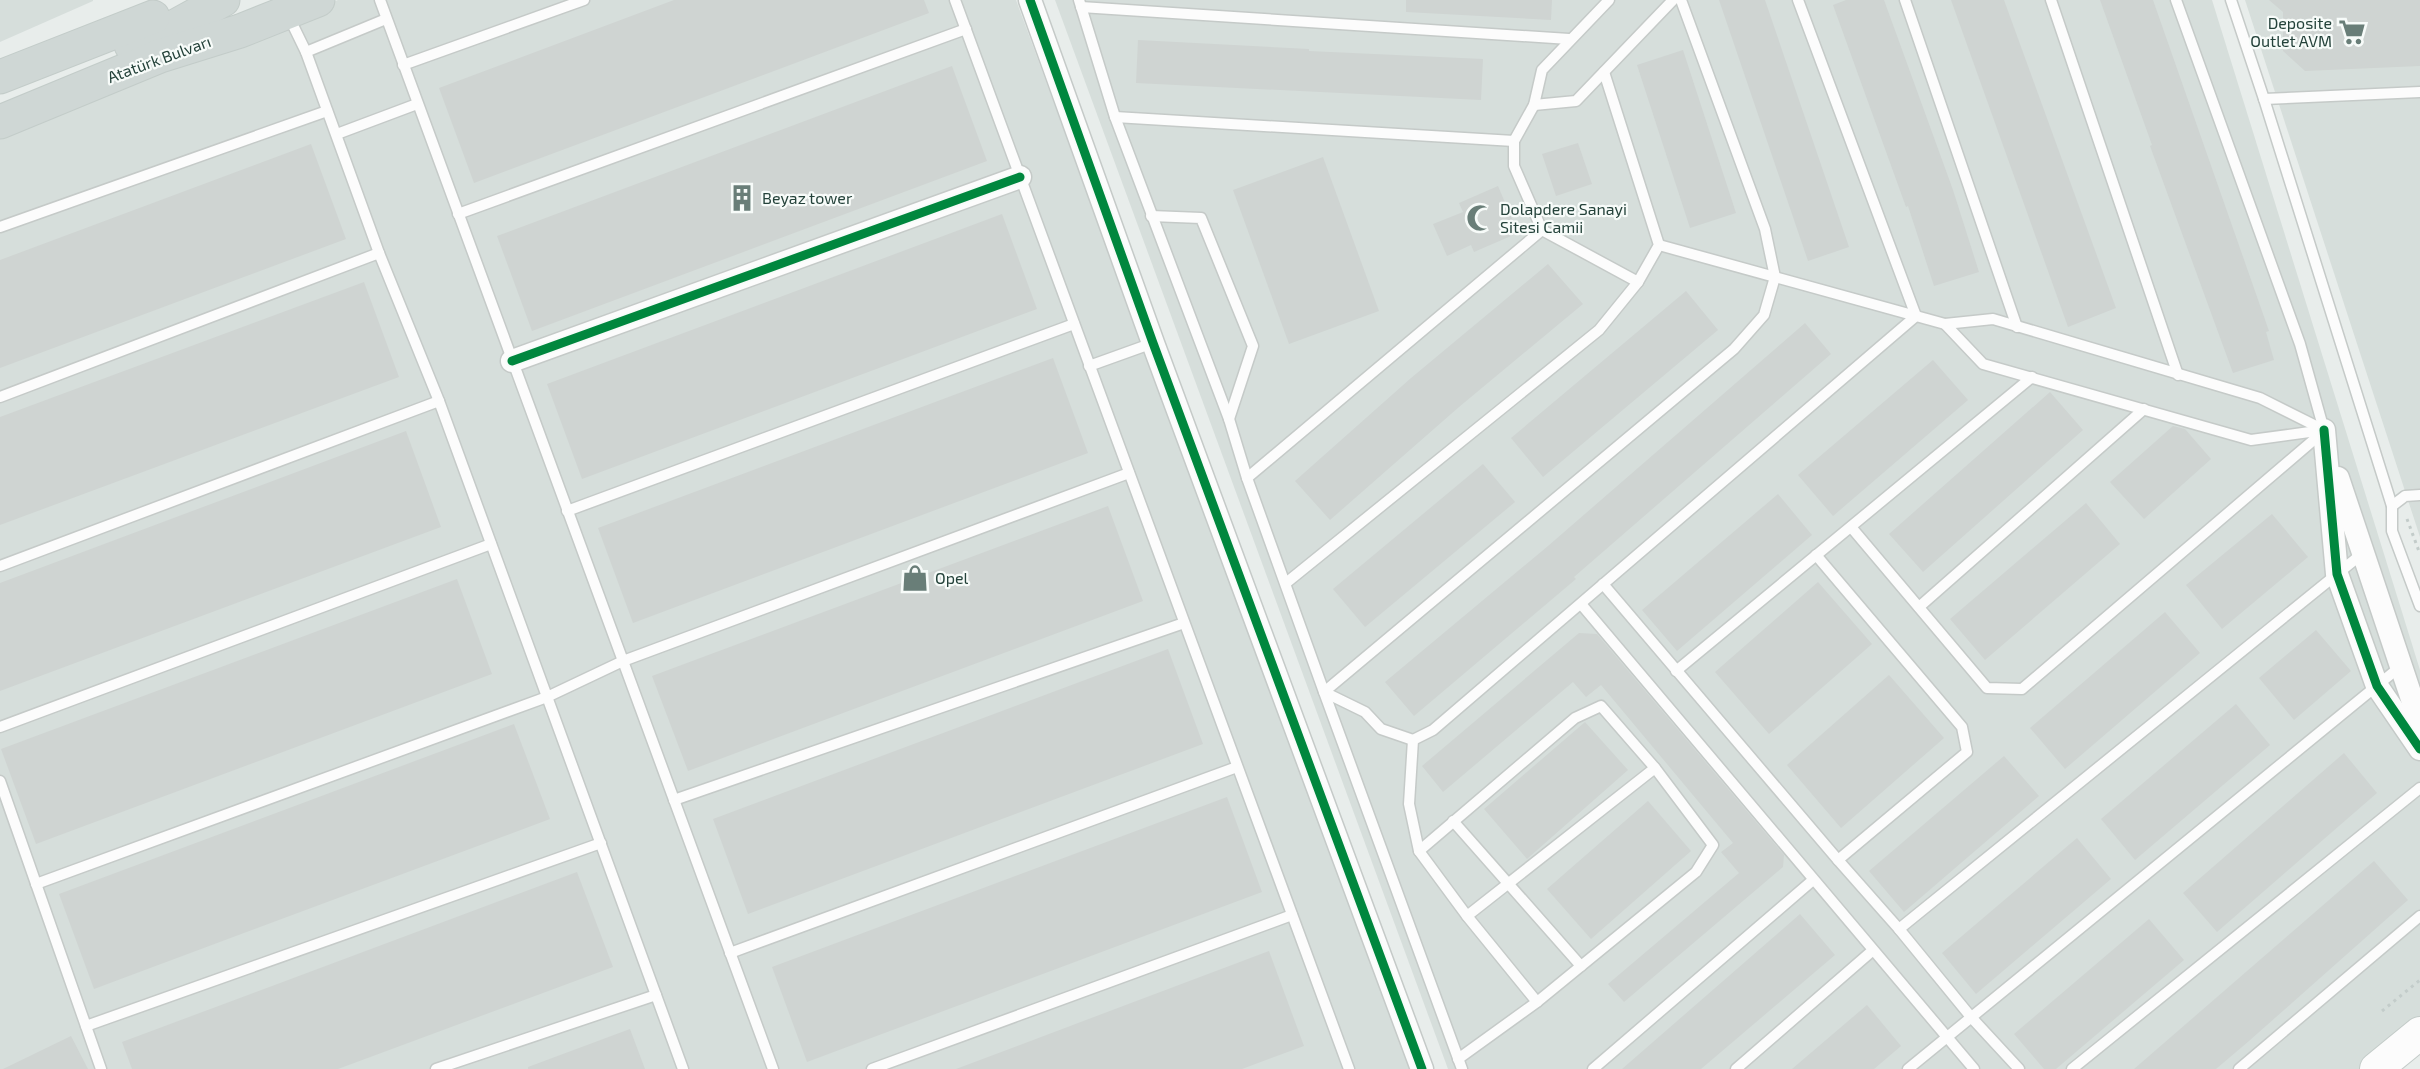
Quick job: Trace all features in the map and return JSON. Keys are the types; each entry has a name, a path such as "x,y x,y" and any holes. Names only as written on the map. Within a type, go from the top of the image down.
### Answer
{"main road":[{"path":"0,77 165,13 218,0"},
{"name":"Atatürk Bulvarı","path":"0,99 170,29 224,0"},
{"name":"Atatürk Bulvarı","path":"0,122 160,56 240,31 318,0"},
{"path":"0,146 158,78 240,31"},
{"path":"2376,1069 2420,1033"}],"street":[{"path":"1030,0 1153,343 1422,1069"},
{"path":"512,361 1020,177"},
{"path":"2324,430 2362,553 2420,723"},
{"path":"2324,430 2337,574 2377,686 2420,749"}],"lane":[{"path":"380,0 773,1069"},
{"path":"403,65 584,0"},
{"path":"955,0 1348,1067 1336,1069"},
{"path":"1609,0 1569,39 1542,70 1534,105 1514,141 1514,166 1542,230 1638,282"},
{"path":"1534,105 1576,100 1673,0"},
{"path":"1324,692 1734,349 1764,315 1775,277 1765,229 1681,0"},
{"path":"1798,0 1916,316"},
{"path":"1905,0 2017,327"},
{"path":"2051,0 2178,375"},
{"path":"2176,0 2300,344 2324,430"},
{"path":"2231,0 2396,503 2392,531 2420,606"},
{"path":"1419,851 1575,718 1601,706 1655,768 1713,845 1696,872 1460,1064 1246,478 1228,419 1150,216 1115,117 1080,4 1569,39"},
{"path":"286,12 306,52 379,253 439,401 683,1069"},
{"path":"306,52 386,19"},
{"path":"458,214 966,29"},
{"path":"1286,583 1599,330 1638,282 1659,245 1604,72"},
{"path":"2264,99 2420,92"},
{"path":"337,134 417,104"},
{"path":"0,227 327,111"},
{"path":"1115,117 1514,141"},
{"path":"1150,216 1201,218 1253,346 1228,419"},
{"path":"1246,478 1542,230"},
{"path":"1659,245 1945,324 1993,319 2260,398 2324,430"},
{"path":"0,397 379,253"},
{"path":"1324,692 1365,712 1381,729 1413,740 1433,730 1916,316"},
{"path":"567,511 1074,324"},
{"path":"1945,324 1983,364 2252,440 2324,430"},
{"path":"1089,366 1153,343"},
{"path":"1676,671 2032,377"},
{"path":"0,566 439,401"},
{"path":"1919,607 2144,409"},
{"path":"1851,527 1988,688 2022,689 2324,430"},
{"path":"36,884 547,697 623,661 1129,472"},
{"path":"2396,503 2405,496 2420,495"},
{"path":"0,727 491,544"},
{"path":"1899,929 2362,553"},
{"path":"1816,555 1962,727 1967,752 1838,861"},
{"path":"1603,584 1838,861 1899,929 1971,1017 2019,1069"},
{"path":"1581,604 1974,1069"},
{"path":"674,800 1184,623"},
{"path":"1908,1069 2401,666"},
{"path":"1413,740 1409,804 1419,851 1467,916 1537,1002"},
{"path":"730,953 1237,767"},
{"path":"1467,916 1655,768"},
{"path":"0,781 101,1069"},
{"path":"2072,1069 2420,788"},
{"path":"1453,821 1581,966"},
{"path":"86,1026 601,843"},
{"path":"1593,1069 1813,880"},
{"path":"872,1069 1292,915"},
{"path":"2239,1069 2420,916"},
{"path":"1736,1069 1872,951"},
{"path":"436,1069 656,995"}],"path":[{"path":"2396,503 2420,554"},
{"path":"2382,1011 2420,980"}],"shaded area":[{"path":"0,0 93,0 93,1 0,42"},
{"path":"338,0 1016,0 1410,1069 0,1069 0,138"},
{"path":"1055,0 2212,0 2420,670 2420,1021 2363,1069 1448,1069"},
{"path":"2245,0 2420,0 2420,537"}],"building":[{"path":"674,0 924,0 929,13 474,183 439,88"},
{"path":"1406,0 1552,0 1551,20 1406,12"},
{"path":"1719,0 1765,0 1849,247 1808,261"},
{"path":"1846,0 1884,0 1953,190 1979,272 1934,286 1908,206 1906,207 1833,5"},
{"path":"1951,0 2004,0 2116,308 2068,327"},
{"path":"2100,0 2153,0 2269,331 2266,332 2274,360 2233,373 2150,146 2152,145"},
{"name":"Deposite Outlet AVM","path":"2269,0 2420,0 2420,66 2305,71 2283,51 2283,12"},
{"path":"1138,40 1483,59 1481,100 1136,83"},
{"path":"1683,50 1736,213 1690,228 1637,65"},
{"name":"Beyaz tower","path":"952,66 987,161 532,331 497,236"},
{"path":"1578,143 1592,184 1556,196 1542,154"},
{"path":"311,144 346,239 0,368 0,260"},
{"path":"1323,157 1379,311 1289,344 1233,190"},
{"name":"Dolapdere Sanayi Sitesi Camii","path":"1498,186 1518,233 1474,252 1471,245 1447,256 1433,224 1463,212 1459,203"},
{"path":"1002,214 1037,309 582,479 547,384"},
{"path":"1548,264 1583,304 1459,407 1330,520 1295,481 1411,378"},
{"path":"364,282 399,377 0,525 0,417"},
{"path":"1686,291 1718,330 1543,477 1511,438"},
{"path":"1805,323 1831,354 1574,577 1576,579 1414,716 1385,682 1548,546"},
{"path":"1053,358 1088,453 633,623 598,528"},
{"path":"1933,360 1968,400 1833,516 1798,475"},
{"path":"2050,392 2083,430 1923,572 1889,534"},
{"path":"2173,426 2185,429 2211,459 2144,519 2110,482"},
{"path":"406,431 441,527 0,691 0,583"},
{"path":"1483,464 1515,502 1365,627 1333,589"},
{"path":"1778,494 1812,535 1677,651 1642,610"},
{"path":"2086,503 2120,544 1985,660 1950,619"},
{"path":"1108,506 1143,601 688,771 652,676"},
{"path":"2272,514 2308,557 2222,629 2186,585"},
{"path":"457,579 492,674 36,844 1,749"},
{"path":"1818,582 1872,644 1769,734 1715,672"},
{"path":"2165,612 2200,653 2065,769 2030,728"},
{"path":"2316,630 2351,671 2294,720 2259,678"},
{"path":"1579,633 1597,634 1784,855 1783,867 1624,1002 1608,984 1739,873 1721,852 1733,843 1601,685 1586,697 1573,682 1443,792 1422,766"},
{"path":"1168,649 1203,744 748,914 713,819"},
{"path":"1889,675 1944,738 1841,828 1787,765"},
{"path":"2236,704 2270,745 2135,860 2101,819"},
{"path":"1585,722 1628,770 1527,859 1484,809"},
{"path":"514,724 550,819 94,989 59,894"},
{"path":"2344,753 2377,793 2217,932 2183,893"},
{"path":"2004,756 2039,796 1904,912 1869,871"},
{"path":"1227,797 1262,892 807,1062 772,967"},
{"path":"1648,801 1691,851 1591,939 1547,889"},
{"path":"2077,838 2111,879 1976,994 1942,953"},
{"path":"2374,861 2408,900 2249,1041 2216,1069 2134,1069"},
{"path":"577,872 613,967 338,1069 132,1069 122,1042"},
{"path":"1800,914 1835,955 1701,1069 1622,1069"},
{"path":"2149,919 2184,960 2056,1069 2044,1069 2014,1034"},
{"path":"1269,951 1304,1046 1242,1069 956,1069"},
{"path":"1867,1005 1901,1046 1874,1069 1792,1069"},
{"path":"630,1029 645,1069 528,1069 528,1067"},
{"path":"71,1036 88,1069 3,1069"}],"cycle path":[{"path":"1030,0 1153,343 1422,1069"},
{"path":"512,361 1020,177"},
{"path":"2324,430 2337,574 2377,686 2420,749"}],"place":[{"name":"Deposite Outlet AVM","path":"2352,32"},
{"name":"Beyaz tower","path":"742,198"},
{"name":"Dolapdere Sanayi Sitesi Camii","path":"1480,218"},
{"name":"Opel","path":"915,578"}]}
